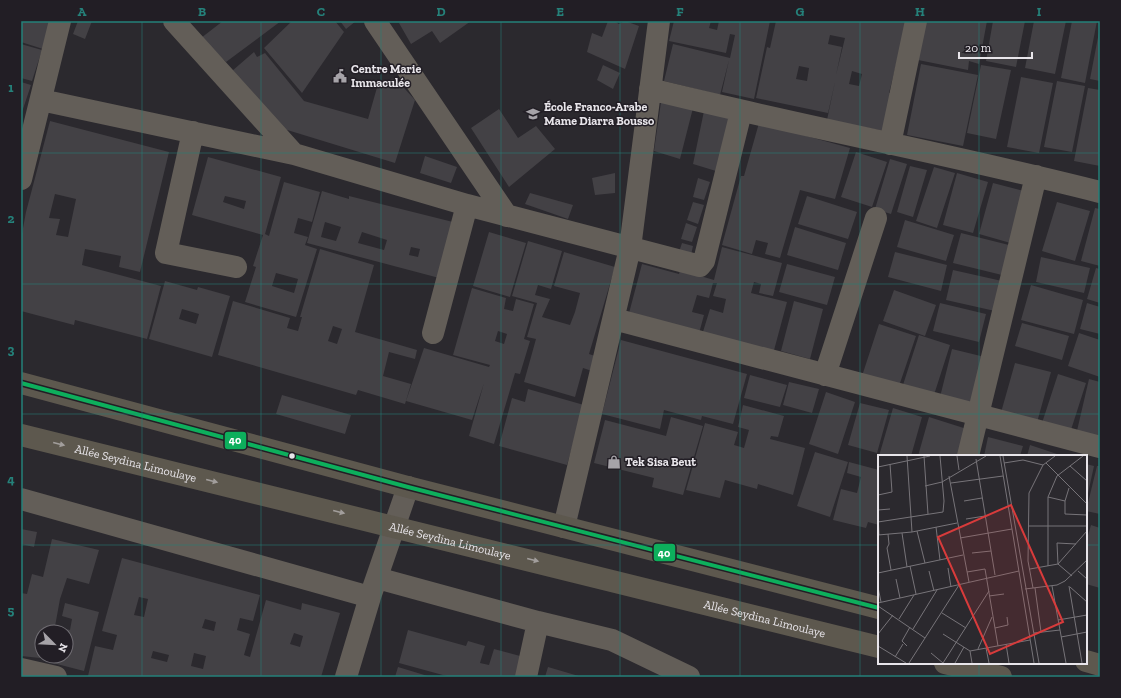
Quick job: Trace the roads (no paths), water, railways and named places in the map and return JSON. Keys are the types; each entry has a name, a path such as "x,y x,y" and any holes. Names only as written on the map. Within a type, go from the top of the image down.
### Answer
{"main road":[{"path":"21,384 408,488 878,608"},
{"name":"Allée Seydina Limoulaye","path":"21,435 395,526 878,647"},
{"path":"1087,661 1100,665"},
{"path":"949,664 1001,677"}],"street":[{"path":"22,171 60,21"},
{"path":"174,21 294,154"},
{"path":"375,21 507,216"},
{"path":"564,528 630,248 659,21"},
{"path":"890,144 916,21"},
{"path":"650,89 741,112 1036,176 1100,192"},
{"path":"41,100 294,154 467,205 700,266 704,261 741,112"},
{"path":"193,132 166,253 236,267"},
{"path":"968,455 1036,176"},
{"path":"433,333 467,205"},
{"path":"825,375 876,218"},
{"path":"614,319 1100,447"},
{"path":"346,677 408,488"},
{"path":"21,499 374,588 538,622 612,640 689,677"},
{"path":"526,677 538,622"},
{"path":"26,672 56,677"}],"place":[{"name":"Centre Marie Immaculée","path":"340,76"},
{"name":"École Franco-Arabe Mame Diarra Bousso","path":"533,114"},
{"name":"Tek Sisa Beut","path":"614,462"}]}
